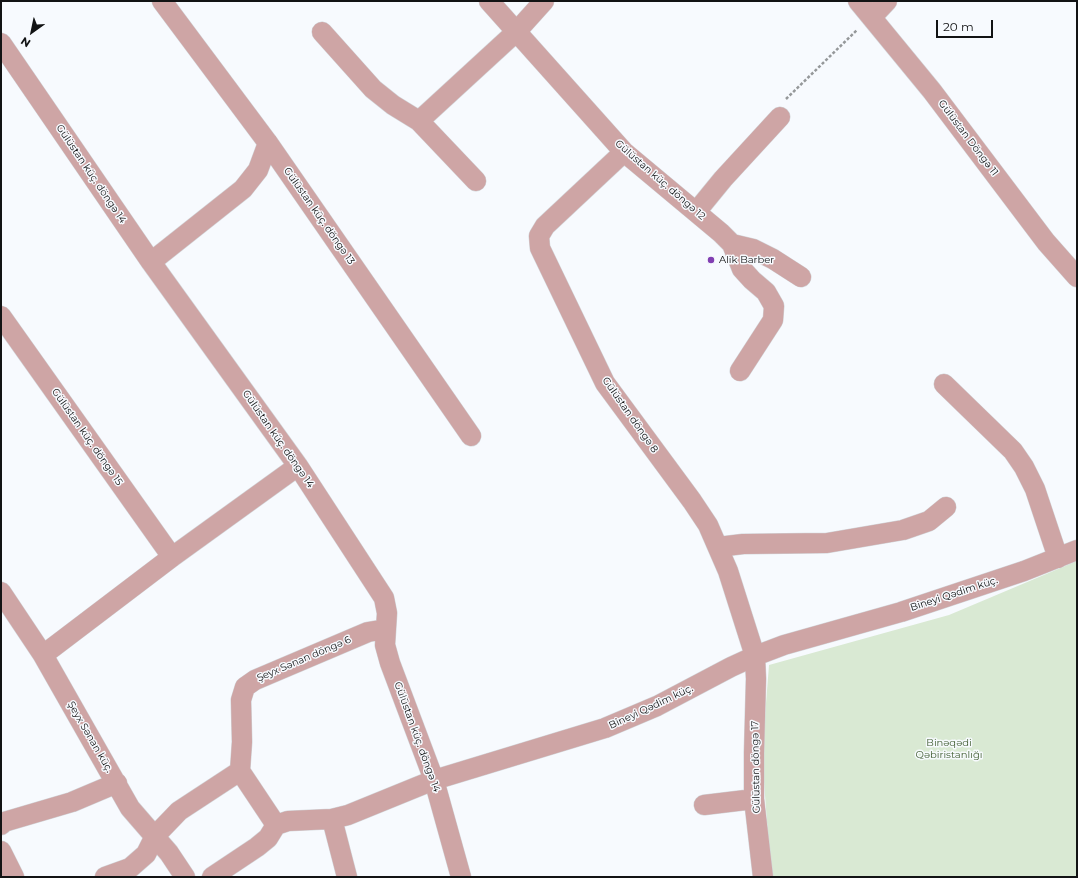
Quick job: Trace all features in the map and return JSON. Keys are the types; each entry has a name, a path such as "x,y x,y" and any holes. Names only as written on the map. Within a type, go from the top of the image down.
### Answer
{"street":[{"name":"Gülüstan küç. döngə 13","path":"162,1 268,143 471,436"},
{"name":"Gülüstan küç. döngə 12","path":"489,1 624,152 722,233 732,244 742,268 752,280 766,292 774,306 773,320 740,371"},
{"path":"420,121 517,31 544,1"},
{"name":"Gülüstan Döngə 11","path":"858,1 932,91 1046,242 1077,277"},
{"path":"872,17 887,1"},
{"path":"322,32 373,89 393,105 420,121 476,181"},
{"name":"Gülüstan küç. döngə 14","path":"1,43 151,262 298,466 384,598 387,613 386,645 390,663 434,780 461,877"},
{"path":"696,212 723,179 780,117"},
{"path":"151,262 243,189 258,170 268,143"},
{"name":"Gülüstan döngə 8","path":"624,152 545,226 539,236 540,248 605,382 708,525 728,570 755,656"},
{"path":"732,244 753,249 773,259 801,277"},
{"name":"Gülüstan küç. döngə 15","path":"1,316 172,558"},
{"path":"944,384 1014,451 1035,489 1058,558"},
{"path":"43,655 298,466"},
{"path":"718,547 744,544 827,543 903,530 929,521 946,507"},
{"name":"Bineyi Qədim küç.","path":"276,825 288,821 332,819 348,815 434,780 605,728 656,706 731,667 784,645 901,612 1024,571 1077,550"},
{"name":"Şeyx Sənan küç.","path":"1,592 43,655 130,808 169,853 185,877"},
{"name":"Şeyx Sənan döngə 6","path":"240,771 242,742 241,700 245,687 255,680 368,632 386,629"},
{"name":"Gülüstan döngə 17","path":"755,656 754,799 764,877"},
{"path":"105,877 130,868 146,854 155,836 179,810 240,771 276,825 268,838 257,847 212,877"},
{"path":"1,825 4,822 72,802 117,783"},
{"path":"704,805 754,799"},
{"path":"332,819 347,877"},
{"path":"1,851 14,877"}],"path":[{"path":"780,117 785,101 872,17"}],"green space":[{"name":"Binəqədi Qəbiristanlığı","path":"1077,561 1077,877 771,877 762,754 769,665 949,615"}],"place":[{"name":"Alik Barber","path":"711,260"}]}
